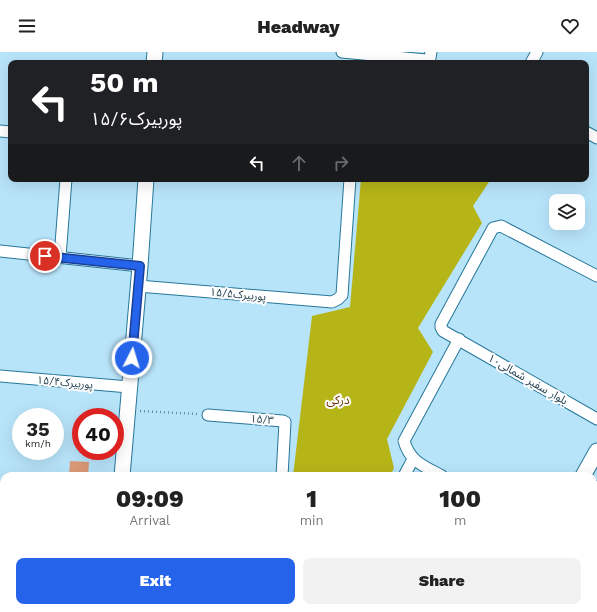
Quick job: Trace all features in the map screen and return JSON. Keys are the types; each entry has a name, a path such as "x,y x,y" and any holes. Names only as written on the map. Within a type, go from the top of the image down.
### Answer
{"street":[{"path":"342,52 426,60 430,55"},
{"path":"60,257 66,182"},
{"path":"122,472 146,182"},
{"name":"پوربیرک۱۵/۵","path":"138,286 332,302 342,295 350,182"},
{"name":"بلوار سفیر شمالی۱۰","path":"597,276 501,226 497,226 493,228 441,324 443,331 597,419"},
{"path":"0,251 140,266"},
{"path":"435,472 413,459 406,450 404,441 459,339"},
{"name":"پوربیرک۱۵/۴","path":"0,376 129,387"},
{"name":"۱۵/۳","path":"208,415 285,422 282,472"},
{"path":"585,472 597,451"},
{"path":"406,472 413,459"}],"path":[{"path":"128,410 208,415"}],"shaded area":[{"path":"361,182 489,182 473,206 482,223 418,328 433,352 387,439 394,468 392,472 293,472 312,316 350,307"}],"building":[{"path":"70,461 89,462 88,472 69,472"}],"district":[{"name":"درکی","path":"338,400"}],"route":[{"path":"45,256 140,266 132,358"}]}
